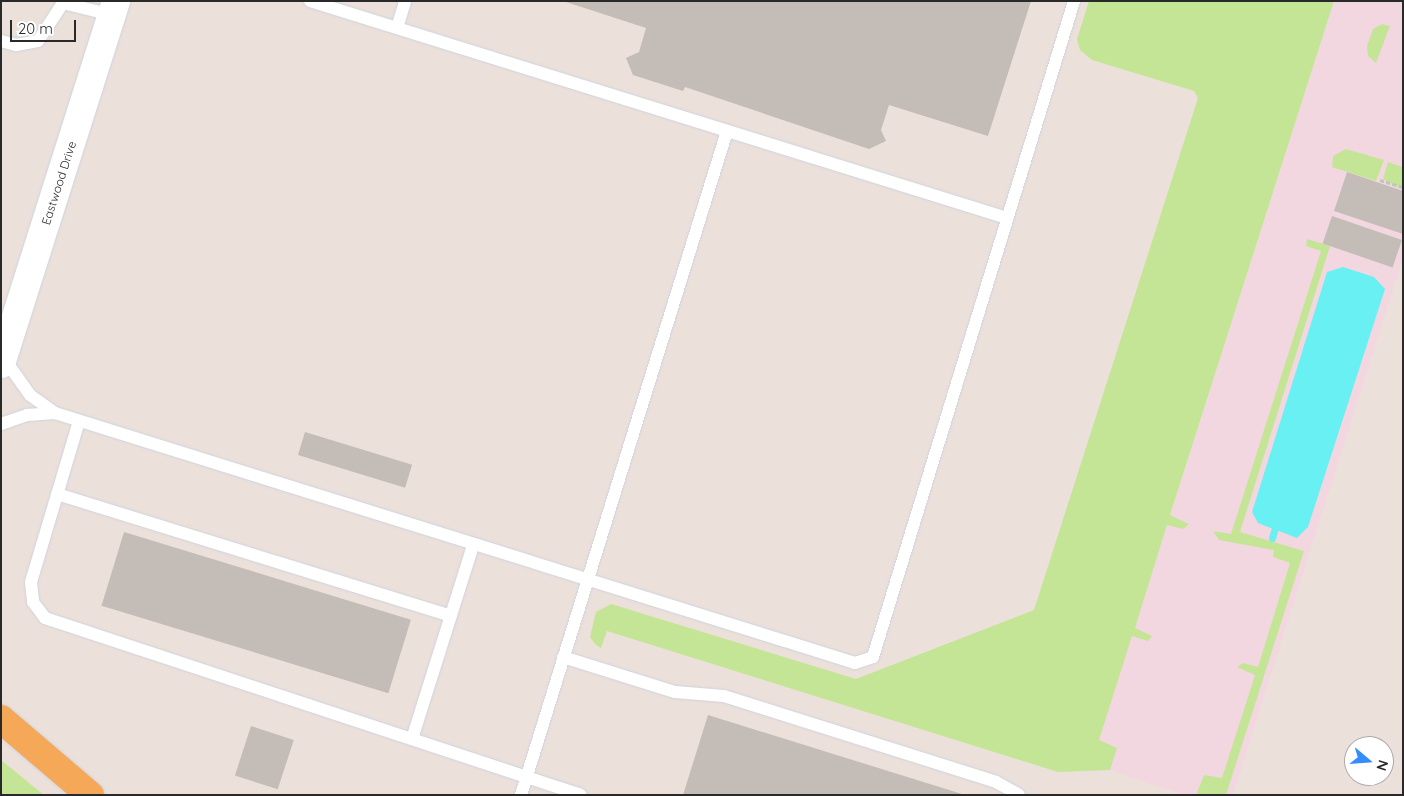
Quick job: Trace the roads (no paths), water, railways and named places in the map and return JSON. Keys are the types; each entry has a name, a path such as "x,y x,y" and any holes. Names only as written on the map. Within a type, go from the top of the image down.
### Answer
{"main road":[{"name":"Eastwood Drive","path":"2,361 114,8"},
{"path":"1,719 90,795"}],"lane":[{"path":"310,1 1007,218"},
{"path":"397,28 405,1"},
{"path":"2,361 30,395 55,413 845,662 873,657 1074,1"},
{"path":"1,41 16,45 38,41 63,3 114,8"},
{"path":"521,795 727,131"},
{"path":"1,424 26,415 55,413"},
{"path":"79,421 31,582 33,602 45,618 60,627 527,775 580,795"},
{"path":"57,494 450,616"},
{"path":"412,739 473,545"},
{"path":"564,657 675,692 724,696 996,782 1019,795"}],"water":[{"path":"1343,267 1374,277 1385,289 1308,527 1297,538 1258,523 1252,512 1327,272"}],"waterway":[{"path":"1272,538 1277,521"}]}
